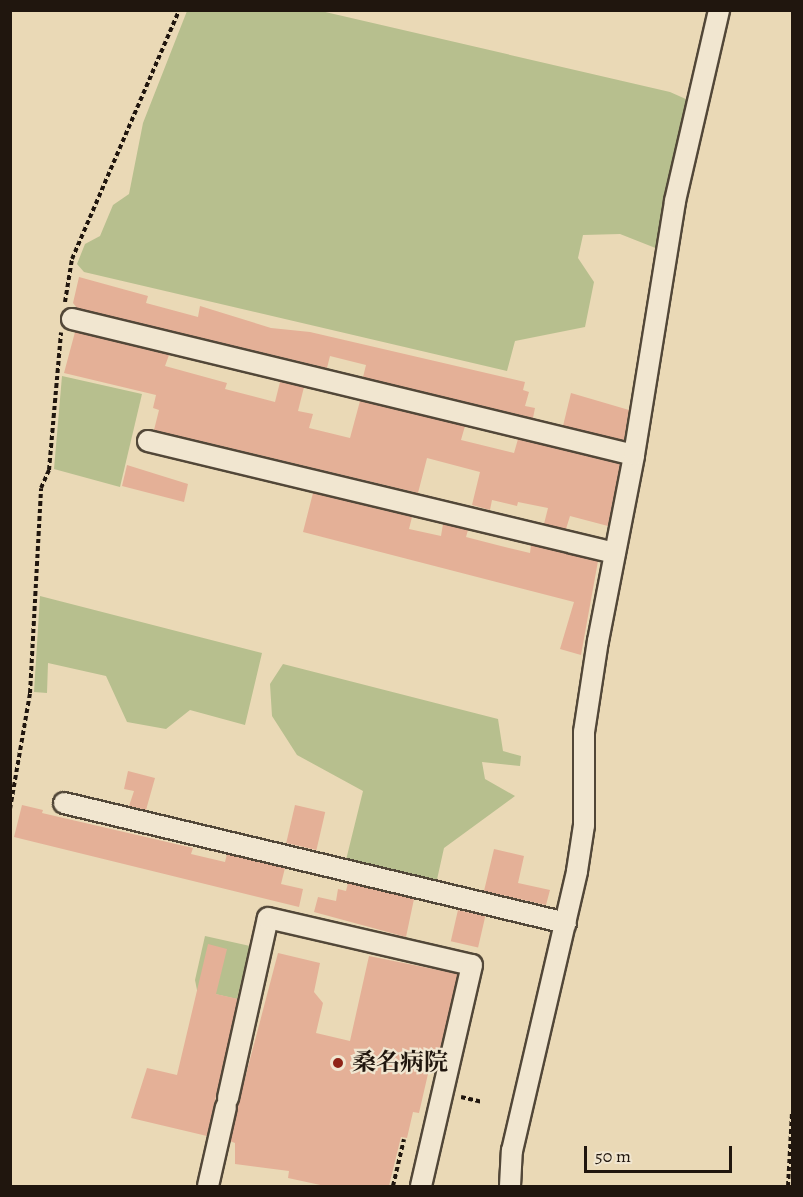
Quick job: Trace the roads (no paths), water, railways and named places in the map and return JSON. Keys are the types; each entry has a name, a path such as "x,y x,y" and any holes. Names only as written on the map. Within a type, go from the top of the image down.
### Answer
{"street":[{"path":"510,1186 512,1151 566,923 584,825 584,732 634,455 675,201 719,10"},
{"path":"66,316 634,455"},
{"path":"148,441 615,553"},
{"path":"64,803 566,923"},
{"path":"208,1186 268,918 472,965 421,1186"}],"place":[{"name":"桑名病院","path":"338,1063"}]}
